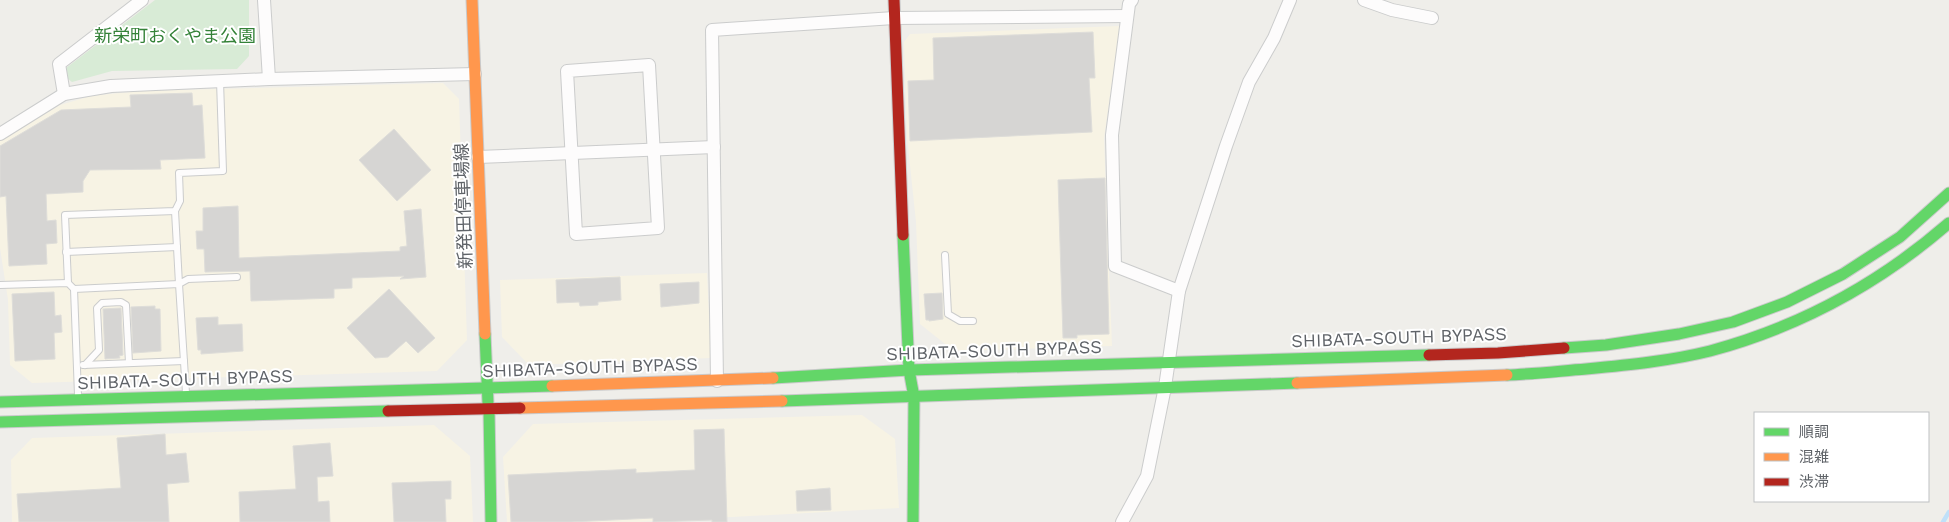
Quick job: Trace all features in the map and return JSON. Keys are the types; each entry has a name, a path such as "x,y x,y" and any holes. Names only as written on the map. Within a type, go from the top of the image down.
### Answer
{"main road":[{"name":"新発田停車場線","path":"472,0 489,410 490,522"},
{"path":"894,0 909,370 914,397 913,522"},
{"name":"SHIBATA-SOUTH BYPASS","path":"0,402 718,381 909,370 1498,353 1606,345 1680,334 1733,322 1787,302 1843,274 1900,238 1949,193"},
{"path":"0,422 914,397 1334,382 1518,374 1614,367 1682,357 1727,346 1790,323 1873,282 1907,258 1949,223"}],"street":[{"path":"64,94 59,64 142,0"},
{"path":"264,0 269,79"},
{"path":"1132,0 1129,4 1127,16 1112,135 1115,266 1179,291"},
{"path":"1122,522 1147,476 1165,387 1179,291 1249,82 1274,38 1290,0"},
{"path":"1364,0 1392,10 1432,18"},
{"path":"718,381 712,30 894,18 1127,16"},
{"path":"649,65 658,228 576,234 571,153 567,71 649,65"},
{"path":"0,134 64,94 111,86 269,79 475,74"},
{"path":"478,157 714,147"}],"lane":[{"path":"186,396 175,211 180,201 179,173 222,171 220,81"},
{"path":"78,400 74,289 68,283 64,216 175,211"},
{"path":"66,252 177,247"},
{"path":"945,255 948,314 960,321 973,321"},
{"path":"74,289 179,284 188,279 237,277"},
{"path":"0,285 68,283"},
{"path":"85,365 99,350 97,308 102,303 121,302 126,305 129,363"},
{"path":"77,365 184,361"}],"shaded area":[{"path":"1120,26 1104,138 1112,346 954,351 920,324 916,222 907,137 904,42 910,34"},
{"path":"443,83 459,99 467,340 437,371 32,383 10,365 8,300 0,248 0,141 60,105 91,96 141,91"},
{"path":"707,273 711,358 529,365 502,337 500,280"},
{"path":"862,415 895,439 899,508 639,522 507,522 503,457 533,424"},
{"path":"434,425 470,456 473,522 12,522 11,460 32,438"}],"green space":[{"name":"新栄町おくやま公園","path":"155,0 249,0 249,56 237,69 112,71 72,82 66,77 66,68"}],"building":[{"path":"1093,32 1095,78 1089,78 1092,132 910,141 908,81 934,80 933,38"},
{"path":"192,93 193,106 202,105 205,158 160,160 161,169 90,170 83,181 83,192 46,194 47,221 56,220 57,243 46,244 47,264 9,266 6,196 0,197 0,146 61,110 131,107 130,95"},
{"path":"394,129 431,170 397,201 359,160"},
{"path":"1105,178 1109,334 1077,335 1077,338 1063,338 1058,180"},
{"path":"238,206 239,258 400,251 400,247 407,246 404,211 421,209 426,277 400,279 404,276 352,278 352,288 334,289 334,298 251,301 250,271 205,272 204,249 197,249 196,231 203,231 203,208"},
{"path":"620,277 621,300 598,302 598,305 580,306 579,302 557,303 556,280"},
{"path":"699,282 699,303 661,307 660,284"},
{"path":"389,289 435,338 418,353 406,341 388,357 375,358 347,328"},
{"path":"54,292 55,316 61,315 62,332 54,333 55,359 15,361 12,294"},
{"path":"942,293 943,319 926,320 924,294"},
{"path":"155,306 155,309 160,309 161,351 133,353 131,307"},
{"path":"121,308 123,355 119,356 120,358 105,359 103,309"},
{"path":"218,317 218,325 242,324 243,351 201,354 201,350 198,350 196,318"},
{"path":"724,429 727,522 712,522 712,520 653,522 653,518 571,522 511,522 508,475 636,469 636,473 695,470 694,430"},
{"path":"165,434 166,455 186,453 189,482 167,484 169,522 19,522 17,494 121,488 117,438"},
{"path":"330,443 333,476 317,477 318,502 329,501 330,522 240,522 239,492 296,489 293,446"},
{"path":"451,481 451,499 445,499 446,522 394,522 392,483"},
{"path":"830,488 831,510 797,511 796,491"}],"waterway":[{"path":"1943,522 1949,512"}],"traffic: fast":[{"path":"1564,348 1606,345 1679,334 1733,322 1787,302 1843,274 1900,237 1949,193"},
{"path":"1507,375 1586,369 1664,360 1710,351 1743,341 1807,316 1867,284 1923,245 1949,223"},
{"path":"903,235 909,370 914,397 913,522"},
{"path":"485,334 488,403"},
{"path":"773,378 909,370 1429,355"},
{"path":"782,401 1297,383"},
{"path":"0,402 552,386"},
{"path":"489,410 491,522"},
{"path":"0,422 388,411"}],"traffic: slow":[{"path":"472,0 485,334"},
{"path":"1297,383 1507,375"},
{"path":"552,386 773,378"},
{"path":"520,408 782,401"}],"traffic: jam":[{"path":"894,0 903,235"},
{"path":"1429,355 1498,353 1564,348"},
{"path":"388,411 520,408"}]}
